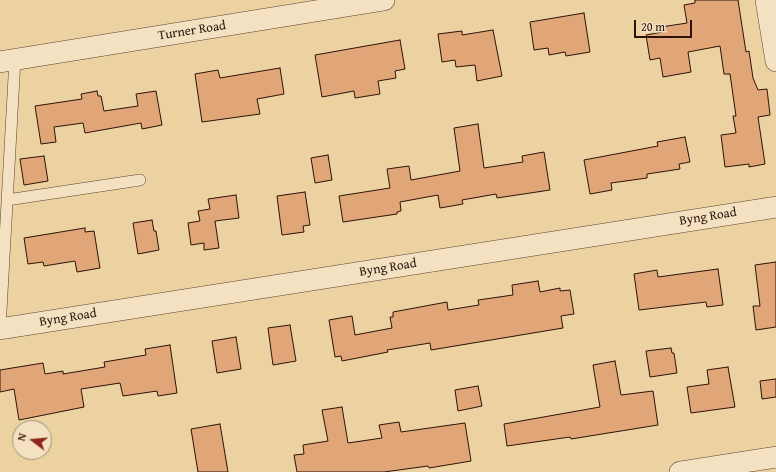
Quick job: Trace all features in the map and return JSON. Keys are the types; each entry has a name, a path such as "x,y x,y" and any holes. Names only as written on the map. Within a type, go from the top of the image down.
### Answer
{"street":[{"name":"Turner Road","path":"7,61 384,0"},
{"path":"766,0 776,61"},
{"name":"Byng Road","path":"0,329 776,207"},
{"path":"680,472 776,457"}],"lane":[{"path":"0,329 7,200 7,61"},
{"path":"7,200 140,180"}],"building":[{"path":"695,0 738,0 746,52 749,51 753,78 758,90 767,89 770,115 758,117 765,164 749,167 749,164 725,167 721,135 736,133 733,116 736,116 730,74 724,74 720,46 688,52 691,72 663,77 660,58 650,60 646,35 662,32 661,27 687,23 684,5 695,3"},
{"path":"584,13 590,52 566,56 565,52 549,55 548,48 534,50 530,22"},
{"path":"493,30 502,76 477,81 475,65 456,67 455,60 442,62 438,34 462,31 462,35"},
{"path":"400,40 405,69 395,71 396,78 378,81 380,94 355,98 354,91 322,97 315,55"},
{"path":"280,68 284,94 257,99 260,114 202,122 195,74 218,70 220,78"},
{"path":"97,91 98,96 101,96 104,111 138,106 136,94 156,91 162,125 142,129 141,123 85,133 83,123 54,127 56,142 41,144 35,106 82,99 81,94"},
{"path":"478,124 484,168 523,162 522,156 544,152 550,190 497,198 496,194 462,200 463,204 440,208 438,195 400,202 401,211 397,212 397,214 343,222 339,196 390,188 387,169 409,166 411,180 460,171 454,128"},
{"path":"685,137 690,162 679,164 680,169 647,174 647,178 611,183 612,190 590,194 584,160 658,146 657,142"},
{"path":"328,155 332,180 315,183 311,158"},
{"path":"44,156 48,181 24,185 20,159"},
{"path":"305,192 310,225 303,226 304,232 282,235 277,196"},
{"path":"236,195 239,218 215,221 219,248 204,250 204,243 191,245 188,223 200,221 198,211 210,209 208,199"},
{"path":"152,220 154,231 156,231 159,250 138,254 133,223"},
{"path":"85,228 85,232 94,231 100,268 77,272 75,261 44,266 43,262 28,264 24,238"},
{"path":"776,262 776,327 756,330 753,306 760,306 755,265"},
{"path":"718,269 723,305 707,307 706,302 639,310 634,274 657,270 658,277"},
{"path":"538,281 540,292 560,288 560,291 570,290 574,314 561,316 563,328 431,350 430,343 387,350 388,352 342,361 341,356 335,357 329,320 352,316 355,335 392,328 390,317 393,317 393,312 447,302 448,310 479,305 478,300 513,295 512,285"},
{"path":"290,325 296,361 273,365 268,328"},
{"path":"236,337 241,369 217,373 212,341"},
{"path":"170,345 177,393 158,396 157,391 123,396 120,383 81,389 84,407 19,420 14,389 0,392 0,370 43,363 45,374 63,371 63,374 105,367 104,362 146,355 145,349"},
{"path":"671,348 672,353 674,353 677,373 650,377 646,351"},
{"path":"615,361 621,395 653,391 658,425 571,439 570,437 507,446 504,424 600,407 593,365"},
{"path":"728,367 735,407 691,413 687,387 709,384 707,370"},
{"path":"776,379 776,397 762,399 760,381"},
{"path":"478,386 482,406 458,411 455,390"},
{"path":"342,407 348,443 382,438 379,425 399,422 401,432 465,423 471,461 429,468 428,466 384,472 297,472 294,455 304,454 303,445 328,441 322,410"},
{"path":"220,424 228,472 198,472 191,429"}]}
